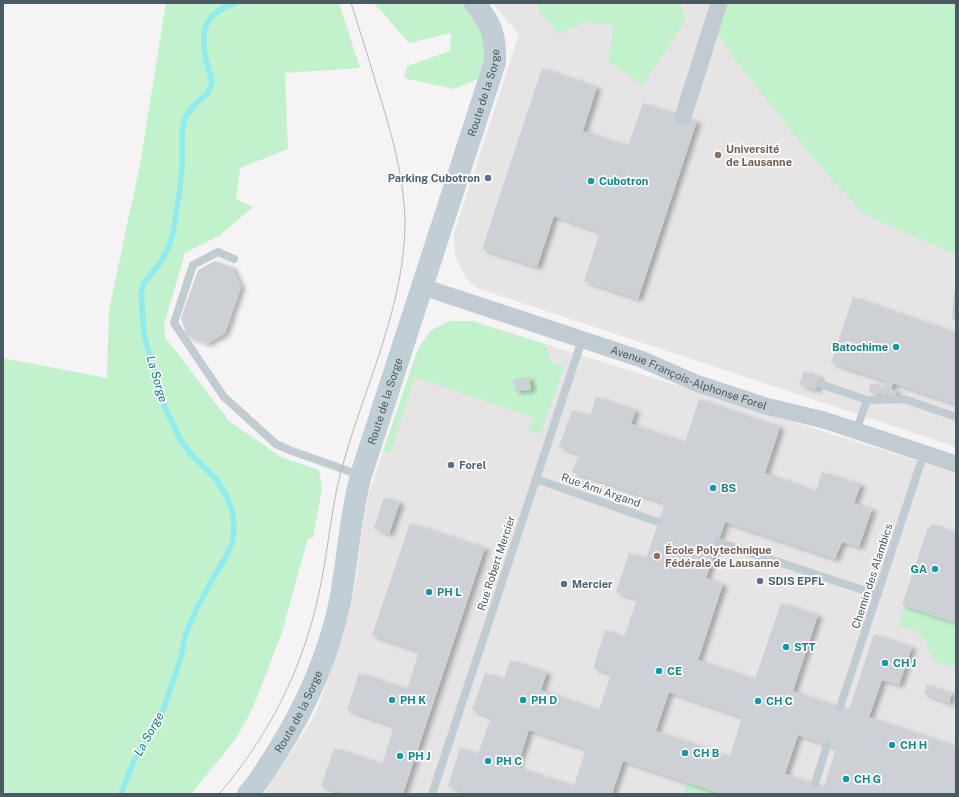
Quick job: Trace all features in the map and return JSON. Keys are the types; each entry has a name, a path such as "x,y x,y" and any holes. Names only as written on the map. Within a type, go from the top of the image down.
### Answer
{"street":[{"name":"Route de la Sorge","path":"255,790 287,737 315,680 329,643 340,600 354,507 361,475 495,62 496,48 494,35 488,19 475,3"},
{"path":"683,117 719,3"},
{"name":"Avenue François-Alphonse Forel","path":"423,287 641,359 696,383 774,409 824,420 956,464"}],"lane":[{"path":"234,259 218,252 193,265 174,323 224,397 276,444 288,450 361,475"},
{"name":"Rue Robert Mercier","path":"432,794 582,340"},
{"path":"820,384 867,400 904,399 956,416"},
{"path":"856,431 867,400"},
{"name":"Chemin des Alambics","path":"840,707 924,453"},
{"name":"Rue Ami Argand","path":"536,479 658,522"},
{"path":"718,542 878,595"},
{"path":"815,784 827,745"}],"shaded area":[{"name":"Université de Lausanne","path":"492,3 956,3 956,447 480,289 466,279 455,256 454,234 519,34"},
{"name":"École Polytechnique Fédérale de Lausanne","path":"450,321 472,321 956,473 956,794 264,794 315,715 343,636 357,576 361,537 368,496 418,349 430,331"}],"green space":[{"path":"166,3 339,3 360,68 285,73 288,149 240,168 236,199 253,207 219,236 185,253 164,325 165,337 229,421 281,457 319,470 322,488 313,538 308,538 282,632 249,715 235,740 191,794 3,794 3,358 107,378 109,310 140,164"},
{"path":"374,3 461,3 478,12 487,50 478,79 454,89 404,78 407,66 450,51 451,33 409,43"},
{"path":"538,3 680,3 686,19 642,86 608,60 614,26 585,21 560,35 538,11"},
{"path":"719,3 956,3 956,255 864,214 818,164 746,74 712,26"},
{"path":"450,321 472,321 545,344 551,362 563,366 563,370 542,430 540,433 528,432 533,417 415,377 390,454 383,451 418,349 430,331"},
{"path":"905,606 956,623 956,668 939,663 932,659 926,641 914,629 912,630 898,626"},
{"path":"687,783 718,793 683,794"}],"building":[{"name":"Cubotron","path":"542,68 597,87 583,131 628,146 643,103 697,121 638,299 584,281 600,232 554,216 537,267 482,249"},
{"path":"215,261 232,267 241,287 225,333 207,344 187,336 181,318 198,270"},
{"path":"954,291 956,291 956,321 952,319"},
{"name":"Batochime","path":"853,297 954,332 956,326 956,404 893,383 891,389 897,391 895,396 869,392 871,383 884,387 886,381 831,363"},
{"path":"804,371 820,377 816,390 799,384"},
{"path":"529,377 531,390 515,391 513,379"},
{"path":"596,397 636,410 631,424 685,442 699,399 780,427 765,473 816,491 822,472 861,484 854,503 872,509 859,547 842,542 835,559 725,522 706,578 723,584 698,660 755,679 781,603 818,615 793,691 849,710 874,634 912,647 899,685 882,680 869,717 956,746 956,794 717,794 718,793 623,761 612,794 464,794 465,792 448,786 460,748 478,754 491,717 472,710 485,673 504,679 510,660 547,672 541,690 599,710 611,674 593,668 605,630 624,637 637,599 616,592 629,553 646,558 665,503 572,472 579,454 559,447 572,410 590,416","holes":["669,692 742,717 730,756 656,731","529,730 586,749 574,786 517,767","798,735 836,748 824,787 785,774"]},
{"path":"384,497 400,502 389,534 374,528"},
{"path":"410,523 485,548 403,794 345,794 321,786 334,748 382,764 394,726 347,710 359,673 407,689 419,651 372,635"},
{"name":"GA","path":"931,524 956,533 956,623 902,605 928,527 930,528"},
{"path":"927,685 952,693 949,703 924,694"}],"waterway":[{"name":"La Sorge","path":"121,794 133,763 149,733 161,716 181,657 185,636 197,608 226,557 233,540 234,525 232,510 227,497 216,479 190,453 180,439 163,403 144,335 141,294 144,283 160,263 168,249 173,233 182,168 182,129 186,116 195,104 207,94 212,84 204,49 207,24 211,17 218,11 236,3"}],"tram line":[{"path":"219,794 237,772 268,725 282,700 304,648 319,593 340,474 392,312 399,282 405,222 402,188 396,154 387,120 351,3"}],"place":[{"name":"Université de Lausanne","path":"718,155"},
{"name":"Parking Cubotron","path":"488,178"},
{"name":"Cubotron","path":"591,181"},
{"name":"Batochime","path":"896,347"},
{"name":"Forel","path":"451,465"},
{"name":"BS","path":"713,488"},
{"name":"École Polytechnique Fédérale de Lausanne","path":"657,556"},
{"name":"GA","path":"935,569"},
{"name":"SDIS EPFL","path":"760,581"},
{"name":"Mercier","path":"564,584"},
{"name":"PH L","path":"429,592"},
{"name":"STT","path":"786,647"},
{"name":"CH J","path":"885,663"},
{"name":"CE","path":"659,671"},
{"name":"PH K","path":"392,700"},
{"name":"PH D","path":"523,700"},
{"name":"CH C","path":"758,701"},
{"name":"CH H","path":"892,745"},
{"name":"CH B","path":"685,753"},
{"name":"PH J","path":"400,756"},
{"name":"PH C","path":"488,761"},
{"name":"CH G","path":"846,779"}]}
